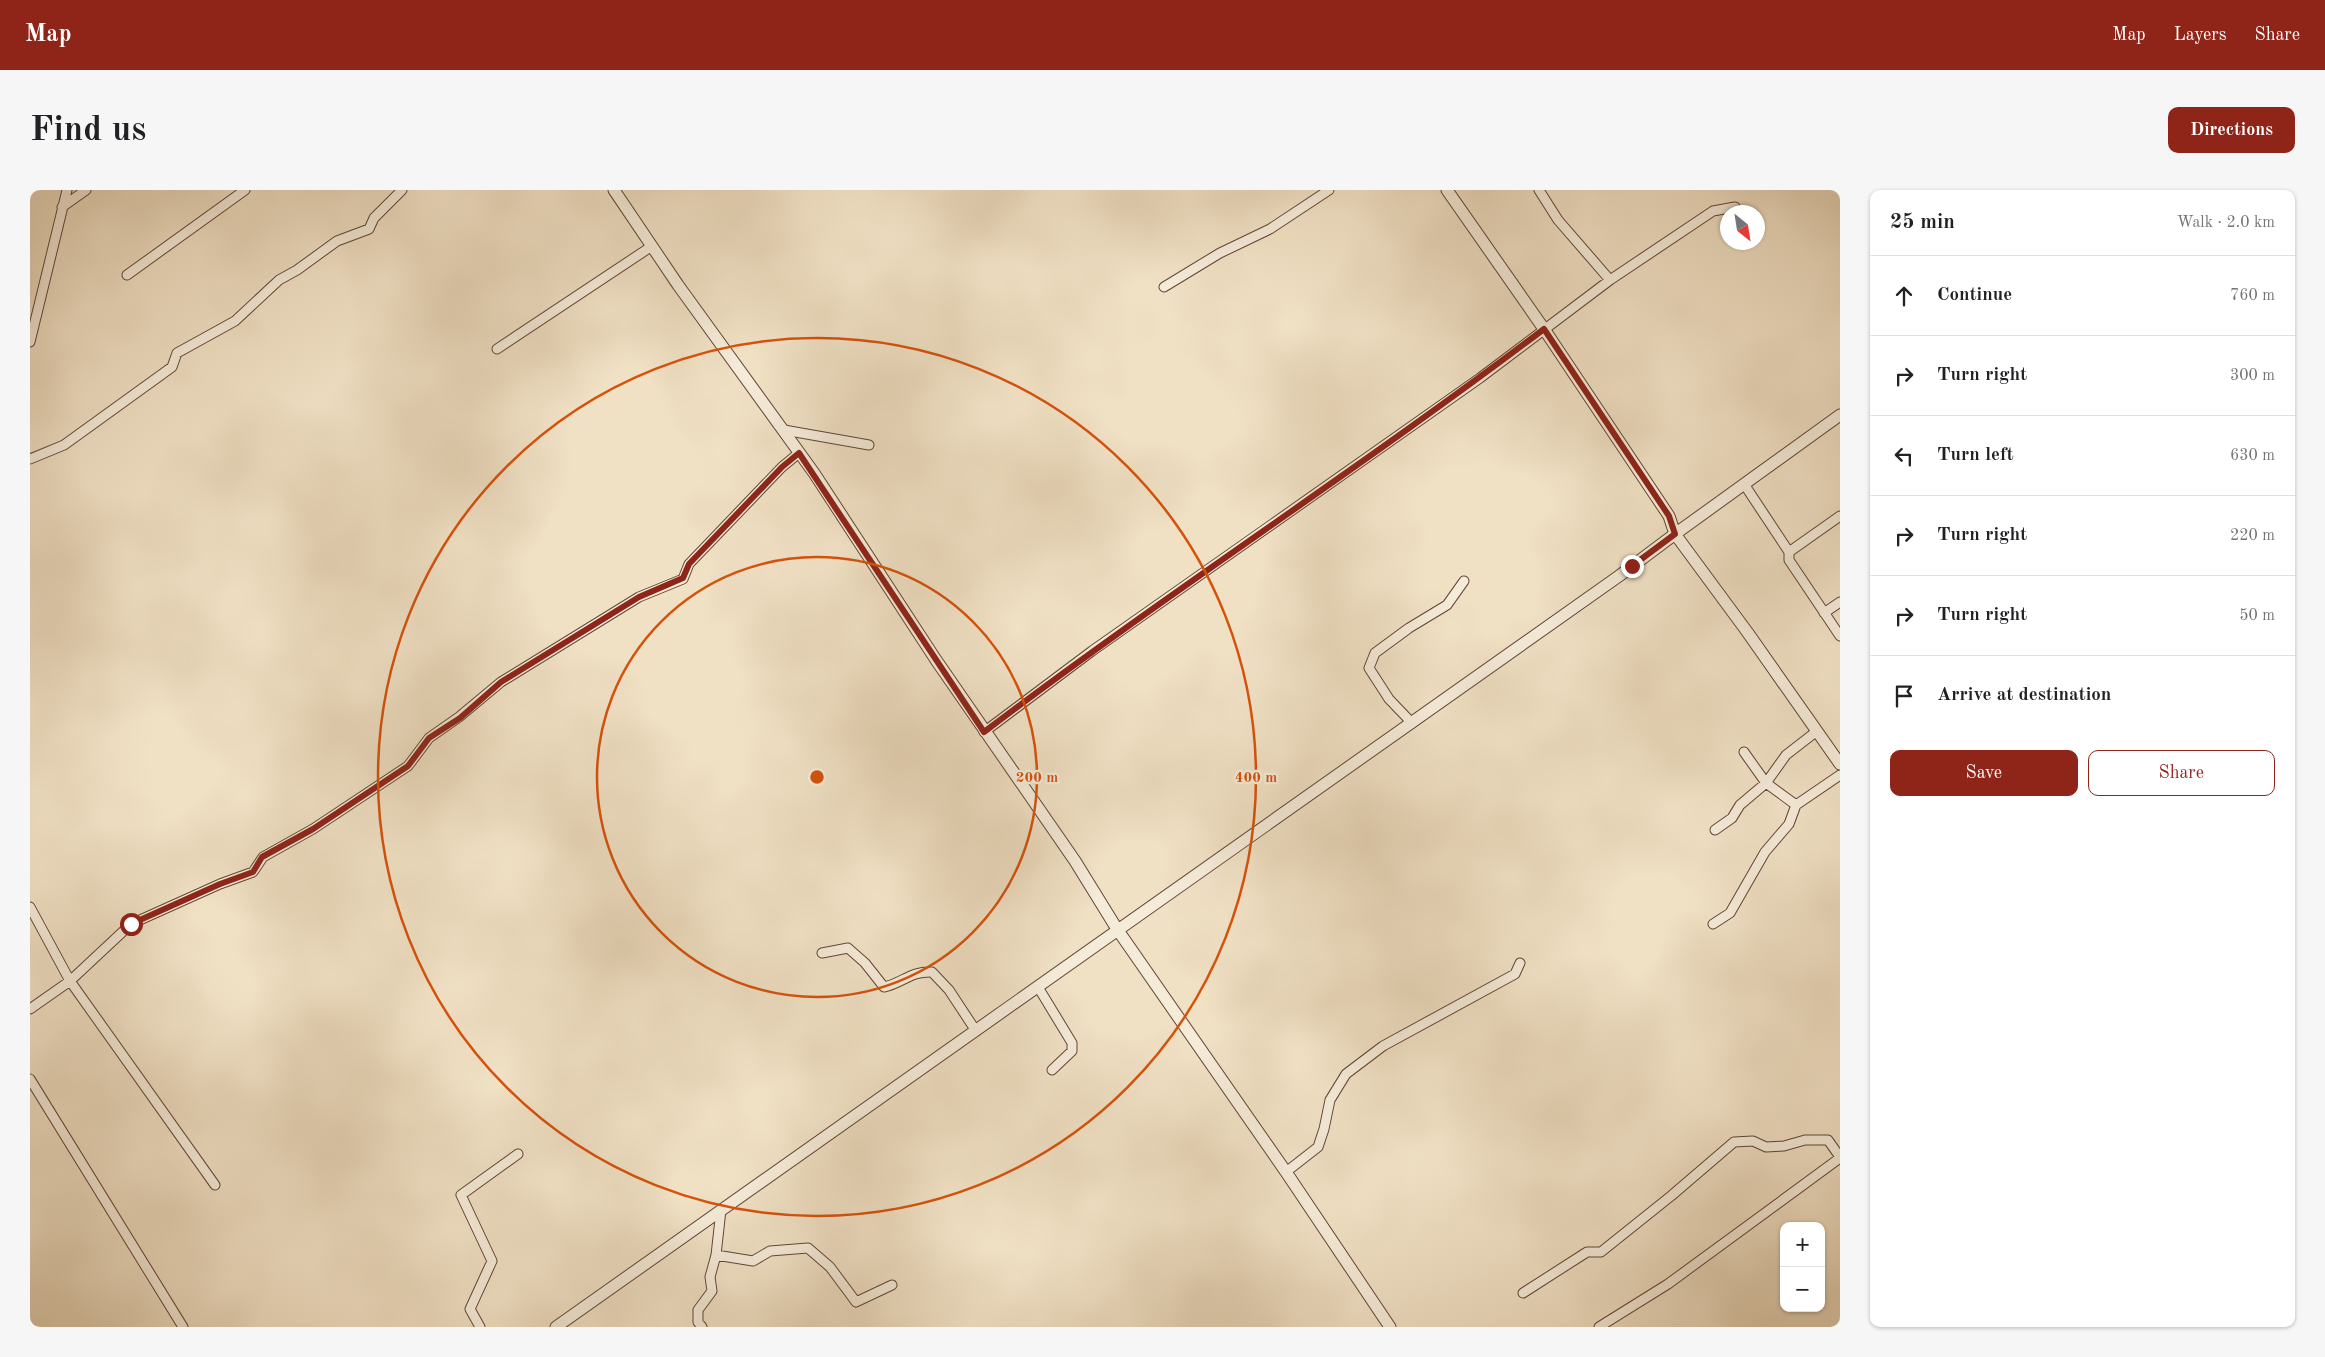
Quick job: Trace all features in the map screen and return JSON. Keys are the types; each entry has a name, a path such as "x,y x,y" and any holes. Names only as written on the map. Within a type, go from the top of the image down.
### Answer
{"street":[{"path":"30,342 67,190"},
{"path":"62,207 86,190"},
{"path":"127,275 246,190"},
{"path":"30,459 64,445 172,367 177,353 235,321 279,280 297,270 337,241 369,229 374,218 402,190"},
{"path":"614,190 784,430 984,732 1075,861 1117,929 1286,1172 1390,1327"},
{"path":"1164,287 1220,253 1270,229 1329,190"},
{"path":"1447,190 1544,329 1669,516 1675,534 1748,633 1840,764"},
{"path":"1539,190 1558,220 1610,280"},
{"path":"984,732 1092,651 1480,378 1610,280 1713,211 1720,210"},
{"path":"497,349 652,246"},
{"path":"556,1327 1619,576 1840,415"},
{"path":"784,430 869,445"},
{"path":"30,1009 70,982 131,924 220,884 253,872 262,857 313,829 408,766 429,738 460,718 501,682 639,597 683,578 689,564 782,467 799,453"},
{"path":"1744,484 1789,552 1789,560 1840,636"},
{"path":"1789,552 1840,516"},
{"path":"1412,723 1389,699 1369,668 1374,653 1448,605 1464,581"},
{"path":"1824,613 1840,602"},
{"path":"1715,830 1732,818 1740,805 1766,783 1786,755 1817,731"},
{"path":"1744,752 1766,783 1796,805"},
{"path":"1713,924 1730,913 1765,852 1789,824 1796,805 1840,775"},
{"path":"30,907 70,982 215,1185"},
{"path":"822,953 848,948 865,963 884,987 894,985 910,975 932,972 949,990 976,1031"},
{"path":"1286,1172 1318,1147 1330,1100 1346,1074 1383,1046 1515,974 1520,963"},
{"path":"1038,987 1072,1044 1072,1052 1052,1070"},
{"path":"30,1079 184,1327"},
{"path":"1524,1293 1587,1252 1601,1252 1734,1142 1753,1141 1766,1147 1784,1146 1805,1140 1828,1140 1840,1157 1668,1284 1599,1327"},
{"path":"480,1327 470,1309 492,1261 461,1195 518,1154"},
{"path":"702,1327 698,1322 698,1310 712,1291 710,1277 716,1255 721,1210"},
{"path":"716,1255 753,1261 770,1251 808,1248 830,1267 856,1302 892,1285"}],"route":[{"path":"131,924 220,884 253,872 262,857 313,829 408,766 429,738 460,718 501,682 548,651 639,597 683,578 689,564 782,467 799,453 984,732 1092,651 1480,378 1544,329 1669,516 1675,534 1632,566"}]}
